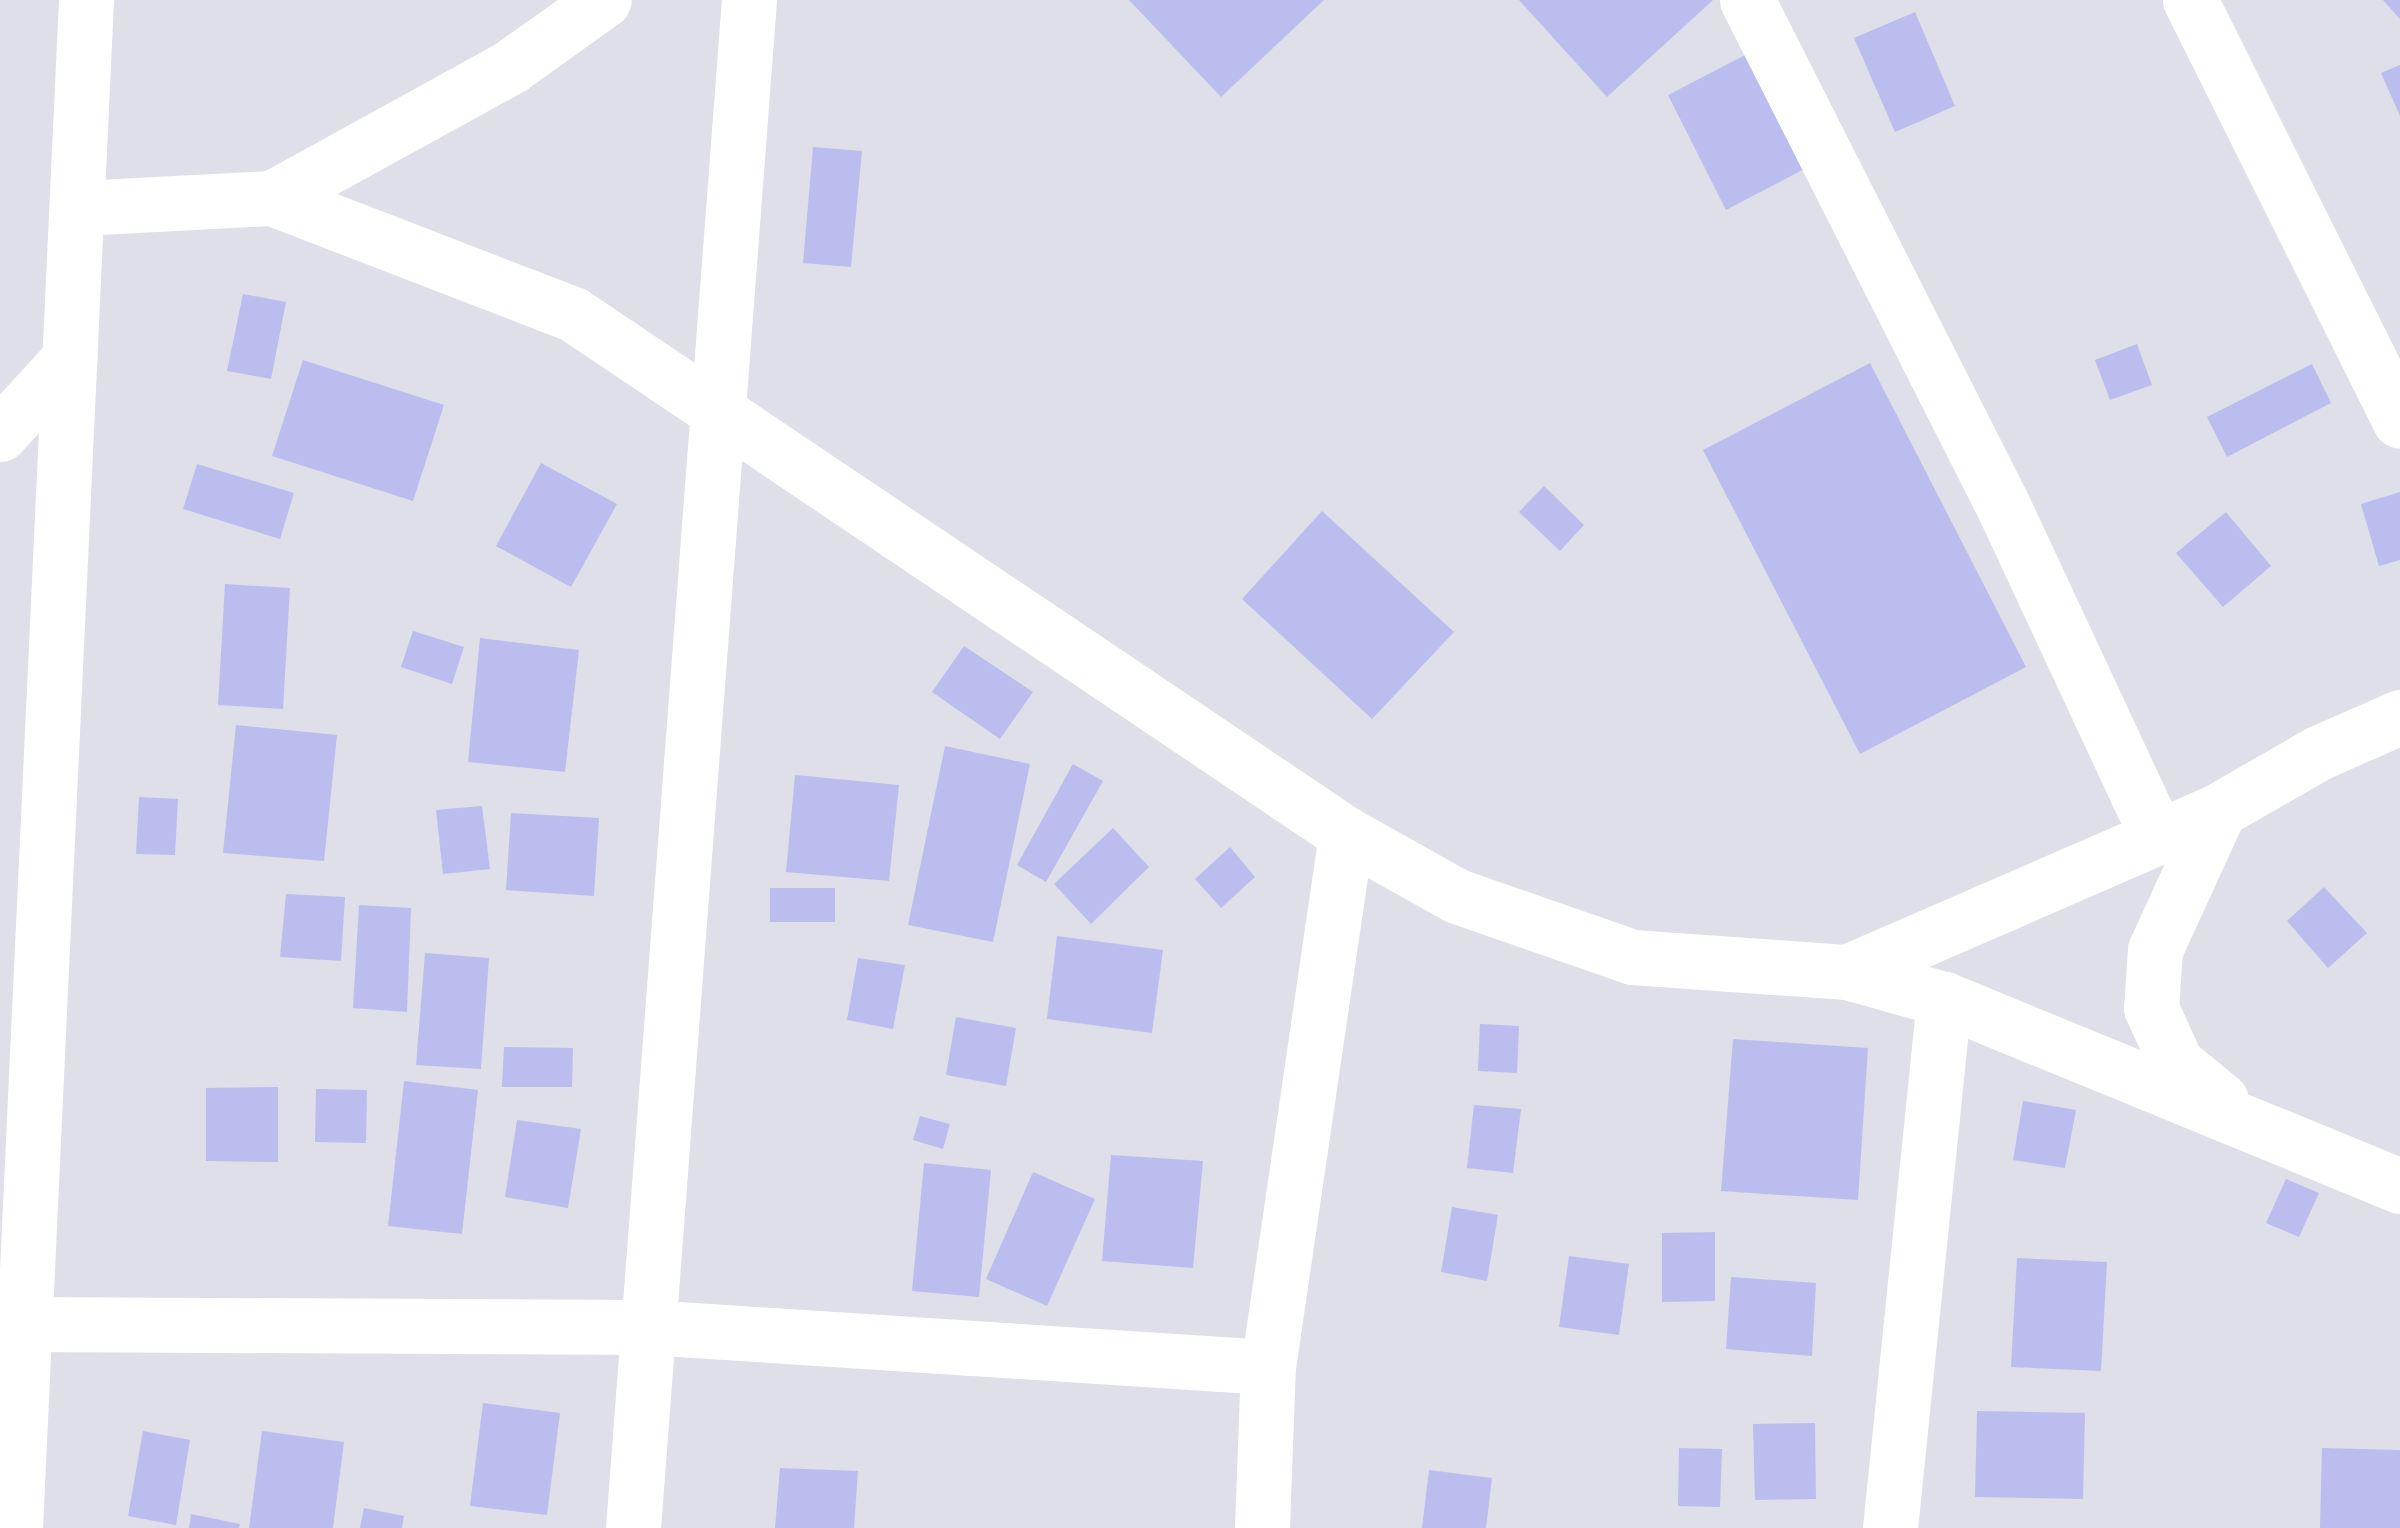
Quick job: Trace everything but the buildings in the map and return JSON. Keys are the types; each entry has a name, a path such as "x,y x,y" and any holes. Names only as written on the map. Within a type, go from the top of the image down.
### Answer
{"street":[{"path":"14,1528 80,208 86,0"},
{"path":"272,198 510,67 604,0"},
{"path":"633,1528 749,0"},
{"path":"1747,0 2004,508 2157,836"},
{"path":"2190,0 2400,421"},
{"path":"80,208 272,198 573,314 720,417 1346,834 1457,896 1632,957 1848,972 1944,999 2400,1186"},
{"path":"0,434 70,358"},
{"path":"1848,972 2219,810 2318,752 2400,717"},
{"path":"2219,810 2155,950 2150,1008 2176,1063 2242,1118"},
{"path":"1262,1528 1268,1367 1346,834"},
{"path":"1890,1528 1944,999"},
{"path":"24,1324 647,1326 1268,1367"}]}
